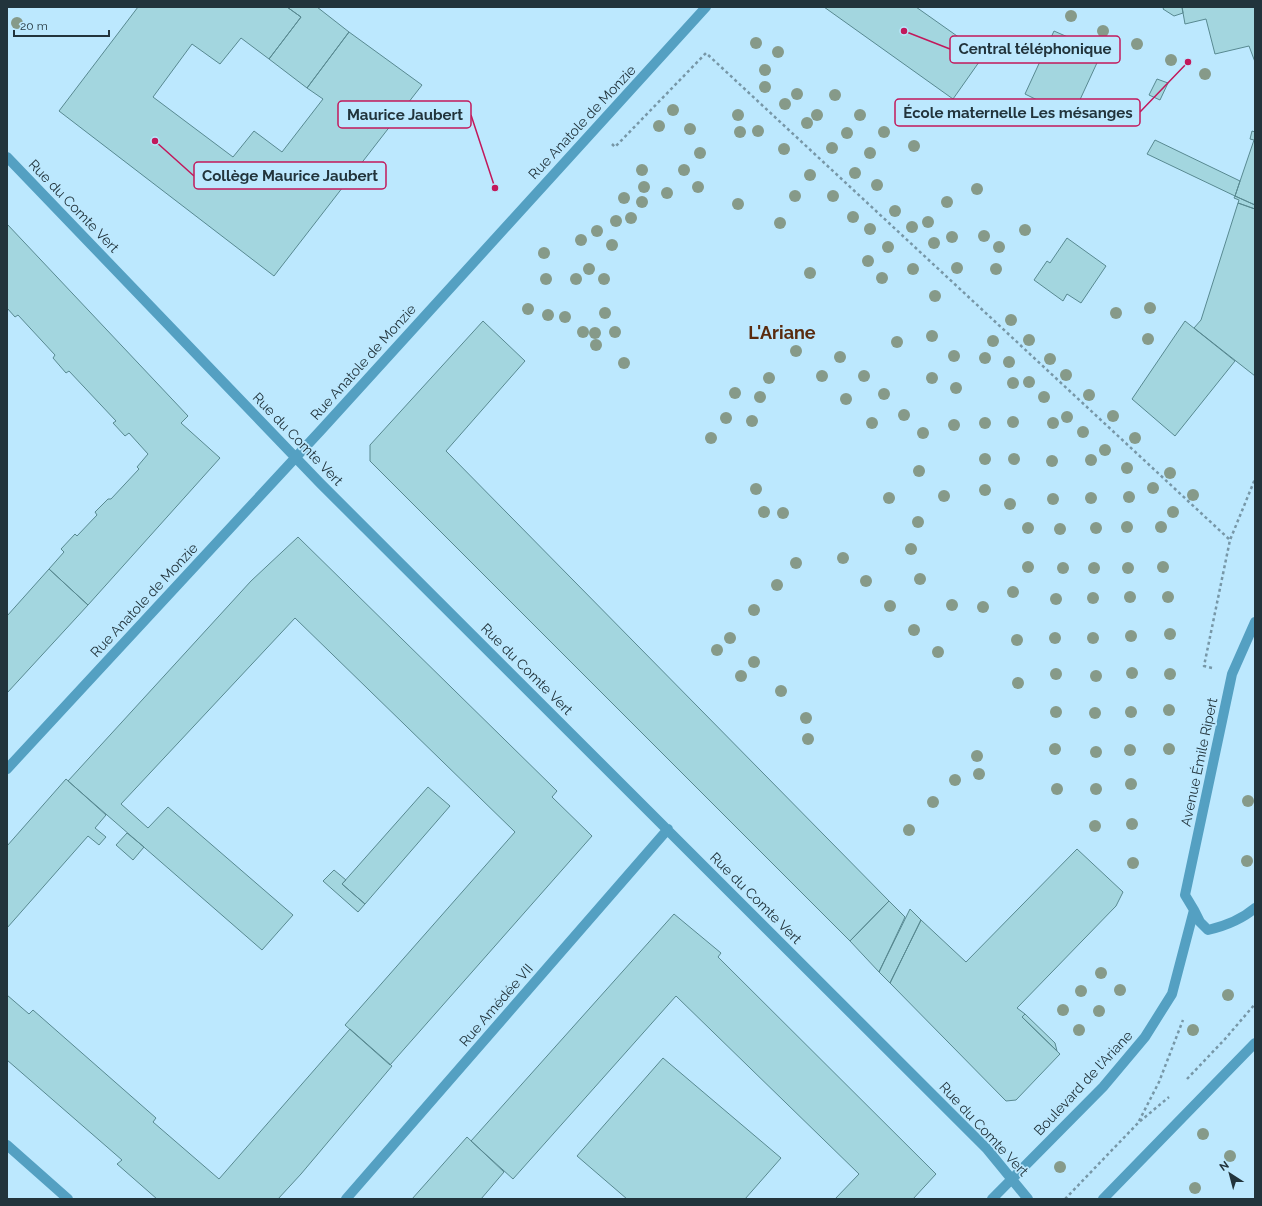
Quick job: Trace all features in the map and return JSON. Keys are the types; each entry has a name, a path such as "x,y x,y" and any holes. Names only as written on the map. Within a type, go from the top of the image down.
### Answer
{"street":[{"name":"Rue Anatole de Monzie","path":"7,769 296,457 706,7"},
{"name":"Rue du Comte Vert","path":"7,157 296,457 987,1149 1028,1199"},
{"name":"Avenue Émile Ripert","path":"1194,910 1185,895 1232,674 1255,622"},
{"name":"Rue Amédée VII","path":"346,1199 668,829"},
{"path":"1194,910 1200,922 1208,930 1225,926 1248,914 1255,908"},
{"name":"Boulevard de l'Ariane","path":"992,1199 1103,1087 1145,1037 1172,994 1194,910"},
{"path":"1103,1199 1255,1042"},
{"path":"7,1145 68,1199"}],"path":[{"path":"596,127 615,147 706,53 1230,540"},
{"path":"1232,674 1204,666 1230,540 1255,479"},
{"path":"1186,1079 1255,1004"},
{"path":"1065,1199 1138,1124 1170,1097"}],"building":[{"path":"138,7 287,7 301,17 269,59 241,38 220,64 192,44 153,97 233,157 254,131 282,152 323,99 307,88 349,32 422,85 274,276 59,111"},
{"path":"287,7 317,7 349,32 307,88 269,59 301,17"},
{"path":"824,7 916,7 984,55 953,99"},
{"path":"1164,7 1182,7 1183,13 1174,16 1163,9"},
{"path":"1182,7 1255,7 1255,62 1249,46 1215,54 1206,19 1185,24"},
{"path":"1054,31 1102,52 1072,117 1025,94"},
{"path":"1157,79 1168,83 1160,100 1149,95"},
{"path":"1252,131 1255,132 1255,205 1235,196 1254,140 1250,139"},
{"path":"1155,140 1240,181 1235,196 1147,154"},
{"path":"1235,196 1255,205 1255,209 1238,203 1239,200 1234,198"},
{"path":"1238,203 1255,209 1255,376 1194,328 1201,320"},
{"path":"7,224 188,416 181,423 220,458 88,605 49,569 64,552 61,549 75,534 77,536 97,515 95,512 108,499 111,499 139,469 137,467 148,454 129,433 125,436 113,423 116,421 69,371 66,373 53,358 55,355 18,315 15,317 7,308"},
{"path":"1067,238 1106,266 1081,303 1067,294 1063,301 1034,280 1047,261 1050,263"},
{"path":"483,321 525,361 446,451 889,901 850,941 370,461 370,445"},
{"path":"1185,321 1235,361 1175,436 1132,399"},
{"path":"298,537 557,791 552,797 592,836 390,1065 345,1025 515,832 295,618 121,804 148,828 168,807 293,915 262,950 68,781 251,581"},
{"path":"49,569 88,605 7,693 7,616"},
{"path":"66,779 106,815 95,828 106,837 99,845 88,836 7,928 7,846"},
{"path":"428,787 450,806 365,904 342,884"},
{"path":"127,833 144,847 133,860 116,845"},
{"path":"1077,849 1123,892 1116,906 1017,1008 1025,1014 1022,1017 1060,1054 1016,1100 1006,1101 890,983 921,920 966,962"},
{"path":"334,870 346,880 342,884 365,904 358,912 323,881"},
{"path":"889,901 905,917 879,972 850,941"},
{"path":"910,909 921,920 890,983 879,972"},
{"path":"674,914 721,953 718,957 936,1174 913,1199 835,1199 859,1174 676,996 513,1179 471,1141"},
{"path":"7,995 29,1014 33,1010 156,1118 153,1122 219,1179 350,1029 392,1066 278,1199 157,1199 117,1164 122,1160 7,1060"},
{"path":"1025,1014 1055,1043 1057,1051 1022,1017"},
{"path":"663,1058 781,1158 745,1199 627,1199 577,1156"},
{"path":"467,1137 504,1172 481,1199 412,1199"}],"place":[{"name":"Central téléphonique","path":"904,31"},
{"name":"École maternelle Les mésanges","path":"1188,62"},
{"name":"Collège Maurice Jaubert","path":"155,141"},
{"name":"Maurice Jaubert","path":"495,188"}],"district":[{"name":"L'Ariane","path":"782,333"}]}
